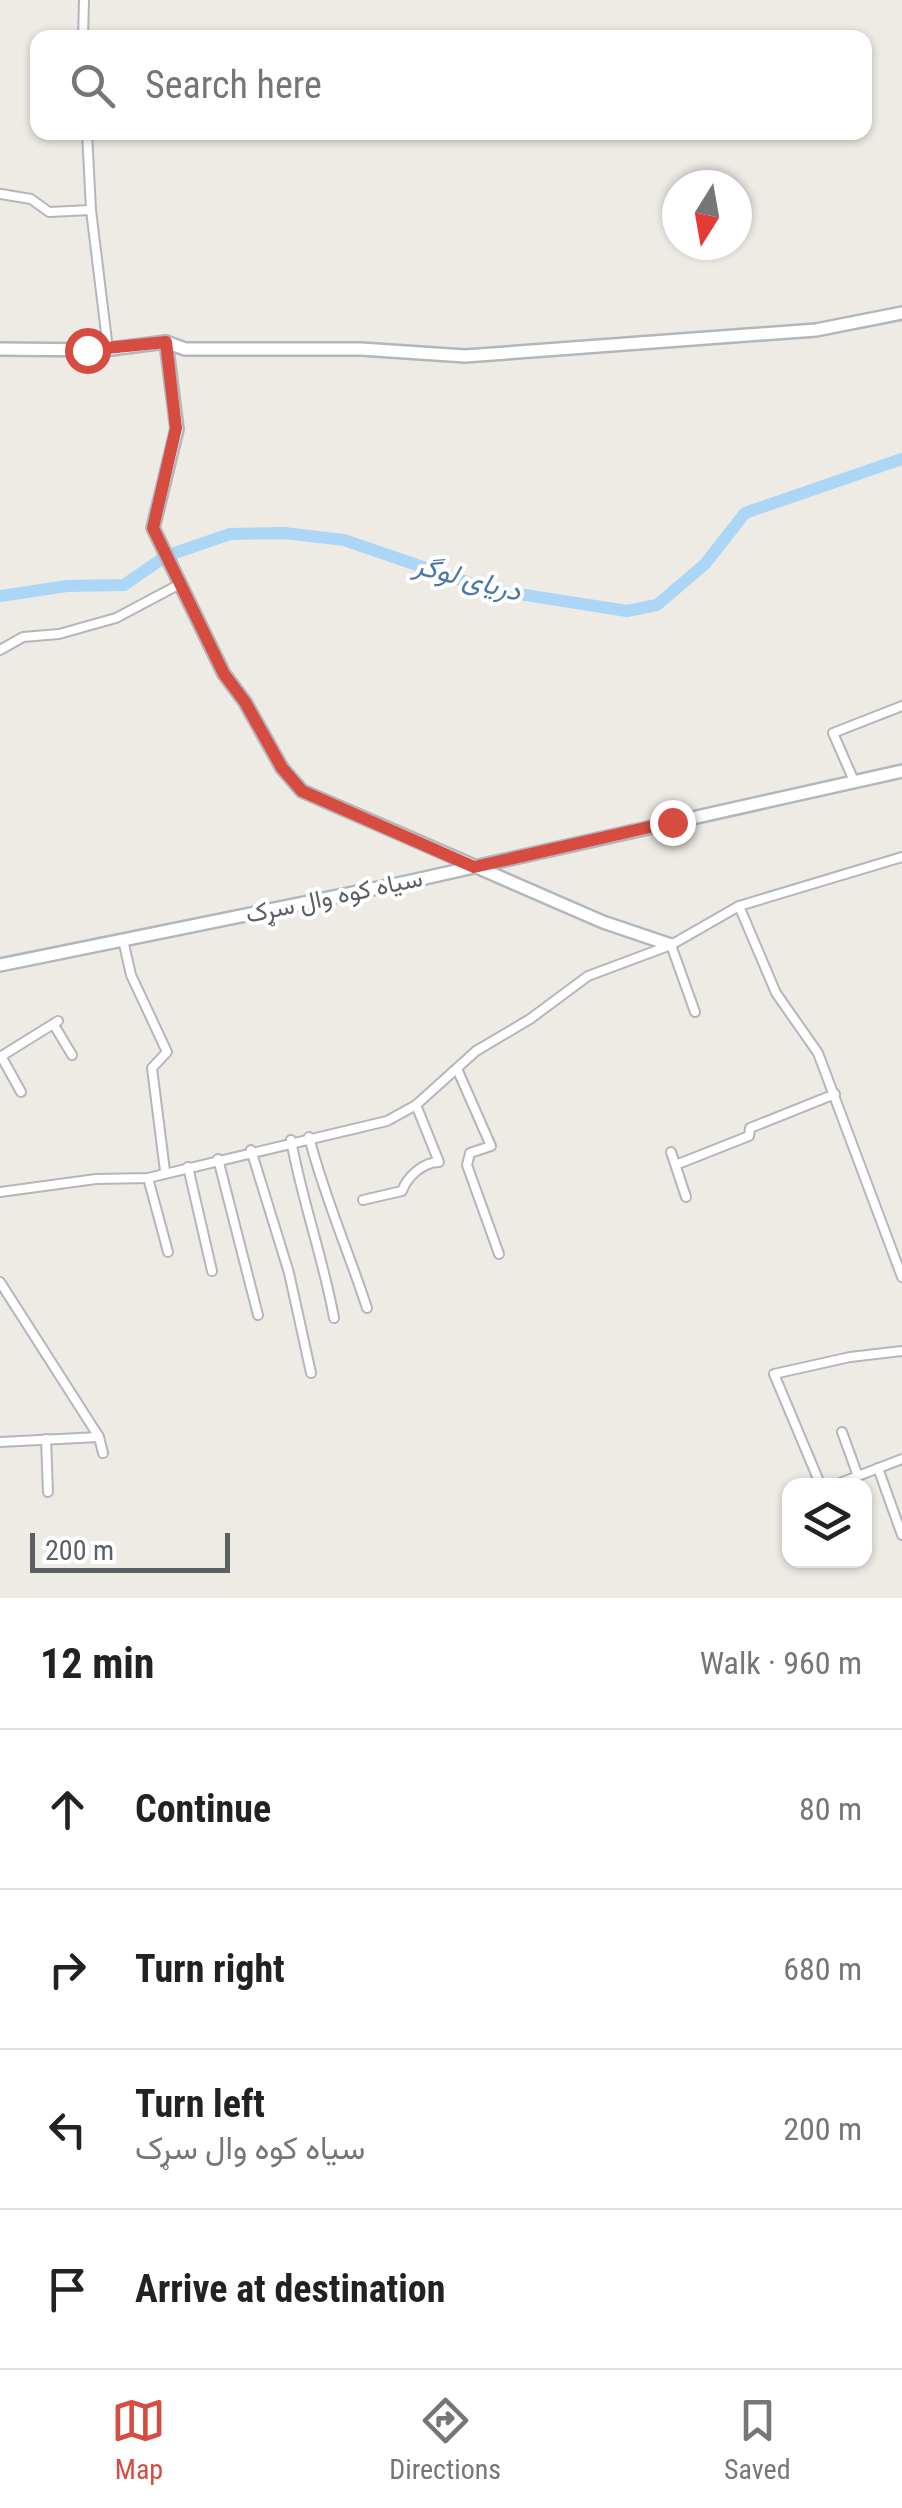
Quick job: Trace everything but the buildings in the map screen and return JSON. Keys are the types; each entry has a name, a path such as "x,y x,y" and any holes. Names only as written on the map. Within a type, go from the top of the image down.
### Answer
{"street":[{"path":"83,30 84,0"},
{"path":"86,140 90,210 108,349"},
{"path":"1,194 31,199 49,212 90,210"},
{"path":"0,348 108,349 166,342 185,349 361,349 465,356 816,330 902,313"},
{"path":"166,342 176,428 154,514 157,539 224,674 245,702 282,768 302,791 603,922 671,945"},
{"path":"0,650 23,638 59,634 116,618 178,578"},
{"path":"854,782 833,733 902,706"},
{"name":"سیاه کوه وال سړک","path":"0,965 474,867 902,771"},
{"path":"0,1192 96,1178 148,1178 291,1140 386,1121 416,1106 476,1051 530,1019 588,976 671,945 739,906 902,857"},
{"path":"739,906 776,992 818,1054 902,1278"},
{"path":"123,940 131,975 167,1052 152,1068 165,1171"},
{"path":"671,945 695,1012"},
{"path":"21,1092 0,1057 56,1023 72,1055"},
{"path":"458,1071 492,1146 470,1154 467,1166 499,1254"},
{"path":"678,1164 749,1136 750,1128 835,1094"},
{"path":"363,1200 402,1190 405,1180 430,1162 438,1162 416,1106"},
{"path":"309,1137 327,1208 345,1242 366,1308"},
{"path":"291,1140 304,1213 323,1255 334,1318"},
{"path":"252,1150 289,1273 310,1373"},
{"path":"671,1152 686,1196"},
{"path":"218,1159 258,1315"},
{"path":"188,1167 212,1271"},
{"path":"148,1178 168,1252"},
{"path":"0,1282 98,1437 103,1453"},
{"path":"818,1478 774,1374 850,1357 902,1351"},
{"path":"842,1432 858,1476"},
{"path":"0,1442 98,1437"},
{"path":"46,1439 48,1492"},
{"path":"853,1478 902,1459"},
{"path":"878,1468 902,1534"}],"waterway":[{"name":"دریای لوگر","path":"0,596 67,586 124,585 166,556 230,534 284,533 344,540 487,589 627,611 657,605 705,564 745,513 902,459"}],"route":[{"path":"87,350 166,342 176,428 153,528 224,674 245,702 282,768 302,791 474,867 672,822"}]}
